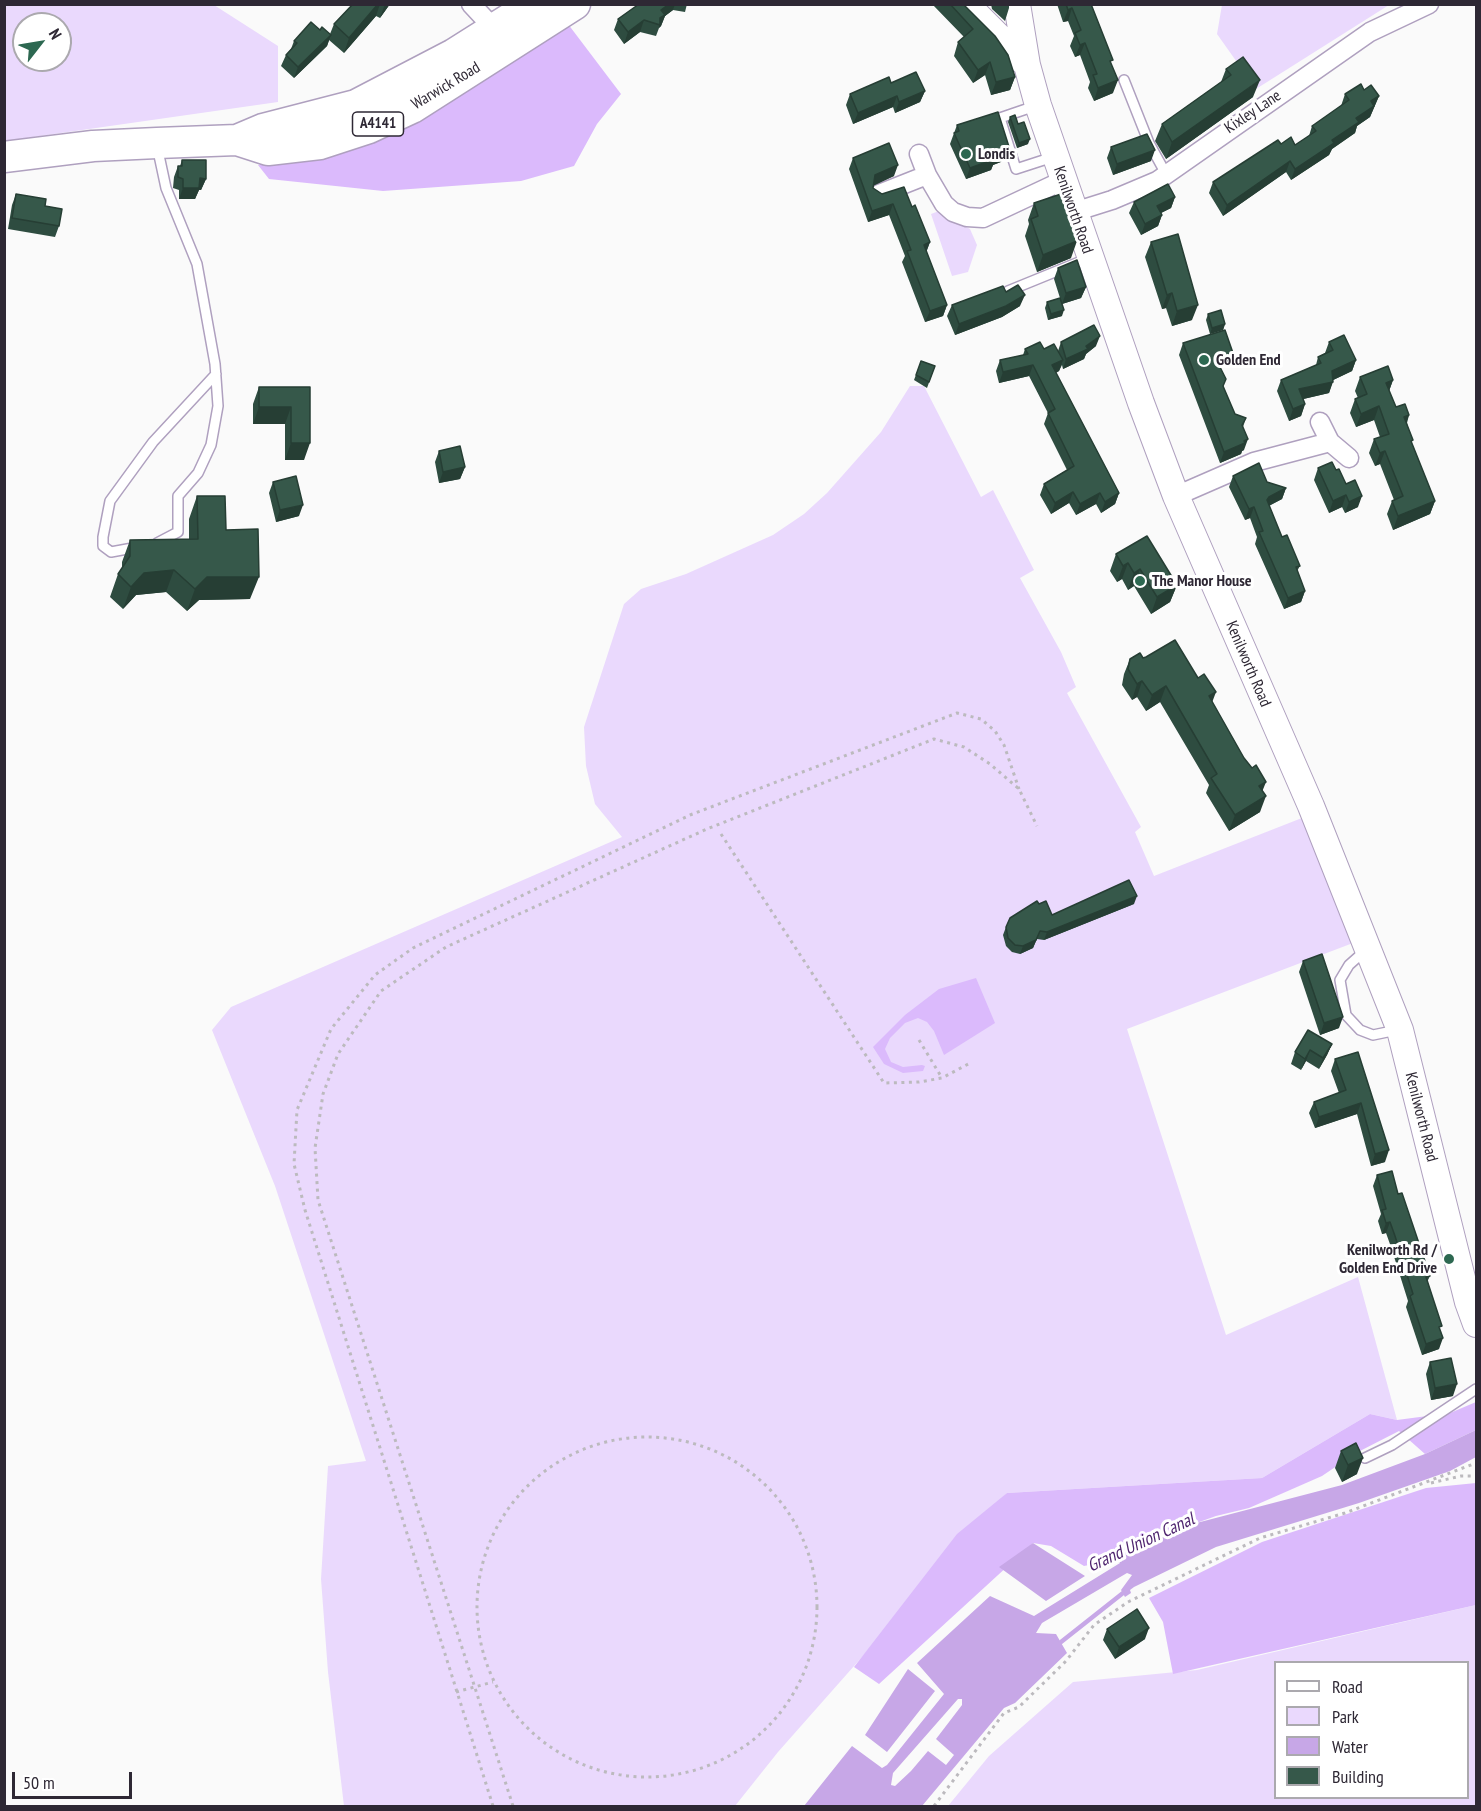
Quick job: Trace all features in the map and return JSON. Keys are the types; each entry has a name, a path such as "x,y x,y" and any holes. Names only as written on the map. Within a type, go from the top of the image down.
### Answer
{"main road":[{"name":"Warwick Road","path":"498,39 533,4"},
{"name":"Warwick Road","path":"4,157 93,146 237,140 263,129 356,105 454,54 498,39 575,4"},
{"path":"966,4 1027,65"},
{"name":"Kenilworth Road","path":"1017,4 1027,65 1038,105 1089,258 1176,496 1311,806 1369,947 1400,1030 1468,1302 1476,1324"}],"street":[{"path":"471,4 498,39"},
{"name":"Kixley Lane","path":"1074,212 1137,191 1166,174 1370,32 1429,4"},
{"path":"919,154 927,175 944,204 953,212 967,217 983,218 1064,180"},
{"path":"879,194 927,175"},
{"path":"1320,422 1330,442 1349,458"},
{"path":"1176,496 1254,462 1330,442"}],"lane":[{"path":"1124,80 1149,143 1166,174"},
{"path":"1038,105 999,118 1016,169 1055,156"},
{"path":"157,143 166,188 197,264 216,374 218,406 211,445 198,473 178,496 178,532 165,541 111,552 103,546 110,501 153,442 216,374"},
{"path":"1008,291 1089,258"},
{"path":"1369,947 1349,965 1340,980 1346,1015 1360,1030 1373,1035 1400,1030"},
{"path":"1365,1458 1392,1445 1476,1389"}],"path":[{"path":"493,1806 305,1210 294,1164 297,1110 331,1029 375,975 413,948 690,815 957,713 981,719 995,731 1004,745 1019,789 1037,826"},
{"path":"513,1806 318,1200 315,1148 323,1094 338,1054 381,991 447,947 707,829 902,751 934,739 964,747 990,764 1019,789"},
{"path":"721,834 884,1083 919,1082 942,1078 972,1062"},
{"path":"920,1040 942,1078"},
{"path":"633,1437 674,1438 714,1449 757,1477 779,1498 802,1533 815,1572 819,1613 812,1654 796,1692 772,1725 740,1752 703,1770 663,1778 621,1777 581,1765 546,1745 516,1716 493,1682 480,1642 476,1601 483,1560 499,1522 531,1483 555,1463 592,1445 633,1437"},
{"path":"934,1806 1004,1713 1019,1707 1066,1661 1095,1625 1128,1602 1260,1538 1345,1513 1476,1463"},
{"path":"1421,1485 1461,1476 1476,1476"},
{"path":"456,1692 493,1682"}],"green space":[{"path":"4,5 214,5 278,46 278,102 5,141"},
{"path":"1222,5 1389,5 1256,89 1217,34"},
{"path":"939,211 970,229 977,245 968,272 952,276 931,214"},
{"path":"910,386 924,386 981,497 993,490 1034,570 1020,578 1061,652 1076,687 1067,693 1141,827 1135,832 1154,876 1307,816 1353,943 1127,1029 1226,1335 1358,1277 1397,1420 1370,1414 1262,1478 1007,1493 778,1752 735,1806 344,1806 328,1672 321,1579 328,1466 366,1461 275,1186 212,1030 231,1007 622,837 595,804 586,766 584,727 624,604 641,589 686,574 773,535 804,514 827,493 881,432"},
{"path":"1476,1605 1476,1806 948,1806 989,1756 1073,1682 1197,1670"}],"shaded area":[{"path":"568,24 621,94 597,124 574,166 521,181 383,191 269,179 258,165 337,151"},
{"path":"976,978 995,1023 944,1055 934,1031 927,1022 918,1018 905,1023 890,1038 885,1049 891,1062 903,1067 922,1065 925,1066 923,1071 903,1073 884,1064 873,1047 905,1015 939,989"},
{"path":"1476,1402 1476,1430 1425,1454 1399,1431 1356,1453 1322,1476 1249,1508 1216,1516 1163,1535 1118,1559 1084,1566 1051,1546 1033,1543 879,1684 854,1667 957,1534 1007,1493 1262,1478 1370,1414 1397,1420 1450,1413"},
{"path":"1476,1483 1476,1605 1173,1674 1163,1622 1149,1598 1262,1542 1426,1488"}],"water":[{"path":"1476,1430 1476,1457 1450,1471 1359,1503 1216,1547 1134,1587 1125,1597 1121,1590 1132,1575 1127,1573 1042,1623 1036,1633 1056,1634 1067,1653 1015,1703 1004,1708 922,1806 804,1806 852,1746 882,1768 887,1765 944,1694 917,1663 990,1596 1034,1616 1120,1563 1118,1559 1185,1526 1342,1485 1425,1454","holes":["958,1699 962,1699 962,1705 936,1739 954,1755 946,1765 928,1751 895,1786 891,1785 893,1773"]},
{"path":"1033,1543 1085,1576 1046,1601 999,1567"},
{"path":"908,1669 935,1691 887,1752 865,1735"}],"building":[{"path":"353,4 378,4 349,38 334,24"},
{"path":"639,4 669,4 661,10 665,15 660,18 660,25 644,20 628,32 618,19"},
{"path":"950,4 963,4 995,36 1008,55 1015,77 996,82 990,62 978,70 958,42 973,29"},
{"path":"1066,4 1091,4 1113,60 1110,61 1118,80 1098,88 1093,75 1097,74 1085,43 1080,45 1075,33 1081,30 1072,8 1068,10"},
{"path":"311,22 320,30 322,27 331,35 298,67 286,55 297,43 294,41"},
{"path":"1243,57 1260,80 1172,142 1162,124 1231,75 1226,69"},
{"path":"916,72 925,91 899,102 897,96 858,113 850,94 889,77 891,83"},
{"path":"1361,84 1364,90 1371,85 1379,96 1371,101 1374,106 1356,118 1359,122 1332,140 1334,143 1295,169 1290,161 1227,205 1213,182 1278,140 1281,144 1291,137 1295,145 1316,131 1312,126 1349,100 1345,94"},
{"path":"998,112 1010,150 994,155 995,159 970,168 954,133 959,131 957,125"},
{"path":"1015,115 1018,124 1024,122 1030,139 1019,143 1010,117"},
{"path":"1147,134 1155,150 1117,164 1111,147"},
{"path":"889,143 898,165 875,175 873,188 882,194 904,187 912,207 915,205 930,242 924,245 947,305 930,311 907,251 911,250 893,204 872,211 853,158"},
{"path":"182,160 206,160 206,179 200,178 199,188 183,188 183,179 178,177 178,166 182,166"},
{"path":"1168,184 1175,197 1157,206 1162,215 1145,224 1134,202"},
{"path":"16,194 46,199 45,206 62,209 59,226 12,218"},
{"path":"1061,194 1077,241 1043,255 1031,219 1038,216 1034,203"},
{"path":"1178,234 1198,305 1177,311 1172,293 1167,295 1151,242"},
{"path":"1077,260 1086,287 1066,293 1058,268"},
{"path":"1018,285 1025,295 1006,306 959,324 952,305 1003,286 1006,292"},
{"path":"1060,298 1064,310 1051,314 1047,302"},
{"path":"1221,310 1225,324 1212,328 1208,314"},
{"path":"1094,325 1100,336 1086,346 1088,349 1066,359 1061,342"},
{"path":"1225,330 1233,353 1216,359 1226,379 1223,386 1235,414 1246,418 1242,425 1248,439 1244,441 1245,443 1224,452 1183,343"},
{"path":"1344,335 1356,360 1332,371 1333,382 1299,389 1305,404 1293,409 1281,380 1321,363 1318,357 1333,350 1329,342"},
{"path":"1040,342 1044,349 1054,344 1063,360 1052,365 1119,493 1105,502 1100,493 1080,504 1073,492 1055,503 1044,484 1074,466 1048,413 1055,409 1033,365 1003,372 1000,360 1028,354 1025,349"},
{"path":"921,361 935,366 929,382 916,375"},
{"path":"1388,366 1393,380 1386,383 1396,407 1405,404 1409,415 1404,417 1413,440 1411,441 1435,501 1398,516 1392,501 1403,496 1385,451 1380,453 1374,439 1389,434 1379,406 1361,414 1355,399 1367,394 1360,377"},
{"path":"259,387 310,387 310,443 291,443 291,407 259,407"},
{"path":"460,446 465,467 443,472 439,451"},
{"path":"1332,462 1336,470 1339,469 1346,484 1355,480 1362,496 1349,502 1346,495 1333,501 1318,468"},
{"path":"1259,463 1267,482 1286,488 1267,500 1282,537 1287,535 1300,566 1296,567 1305,591 1288,598 1259,532 1263,531 1254,507 1249,509 1233,476"},
{"path":"296,476 303,505 280,510 273,482"},
{"path":"197,496 225,496 226,530 258,529 259,577 207,577 195,589 174,570 144,573 131,587 118,574 130,556 130,540 198,539"},
{"path":"1147,536 1177,585 1157,597 1140,569 1134,573 1128,563 1123,566 1116,554"},
{"path":"1175,640 1198,678 1204,674 1216,692 1209,696 1244,758 1252,768 1256,765 1266,782 1259,786 1266,796 1235,815 1211,778 1217,774 1166,686 1152,695 1142,681 1137,684 1128,669 1130,659 1140,653 1143,658 1146,657"},
{"path":"1129,880 1137,896 1047,932 1040,931 1036,940 1023,946 1015,945 1008,938 1006,927 1010,918 1037,901 1039,904 1046,901 1052,915"},
{"path":"1322,954 1343,1017 1324,1023 1303,961"},
{"path":"1308,1030 1332,1044 1323,1058 1310,1050 1305,1059 1295,1052"},
{"path":"1358,1052 1389,1150 1375,1154 1361,1103 1319,1117 1314,1102 1346,1090 1335,1059"},
{"path":"1392,1171 1398,1194 1402,1193 1430,1276 1426,1277 1442,1326 1439,1327 1443,1338 1426,1344 1410,1296 1413,1294 1395,1236 1390,1222 1386,1223 1382,1210 1386,1209 1377,1175"},
{"path":"1451,1358 1457,1384 1435,1388 1430,1362"},
{"path":"1356,1443 1363,1458 1348,1465 1341,1451"},
{"path":"1137,1609 1149,1628 1119,1647 1107,1629"}],"waterway":[{"path":"1061,1642 1123,1593"}],"place":[{"name":"Londis","path":"966,154"},
{"name":"Golden End","path":"1204,360"},
{"name":"The Manor House","path":"1140,581"},
{"name":"Kenilworth Rd / Golden End Drive","path":"1449,1259"}],"water label":[{"name":"Grand Union Canal","path":"1141,1543"}]}
